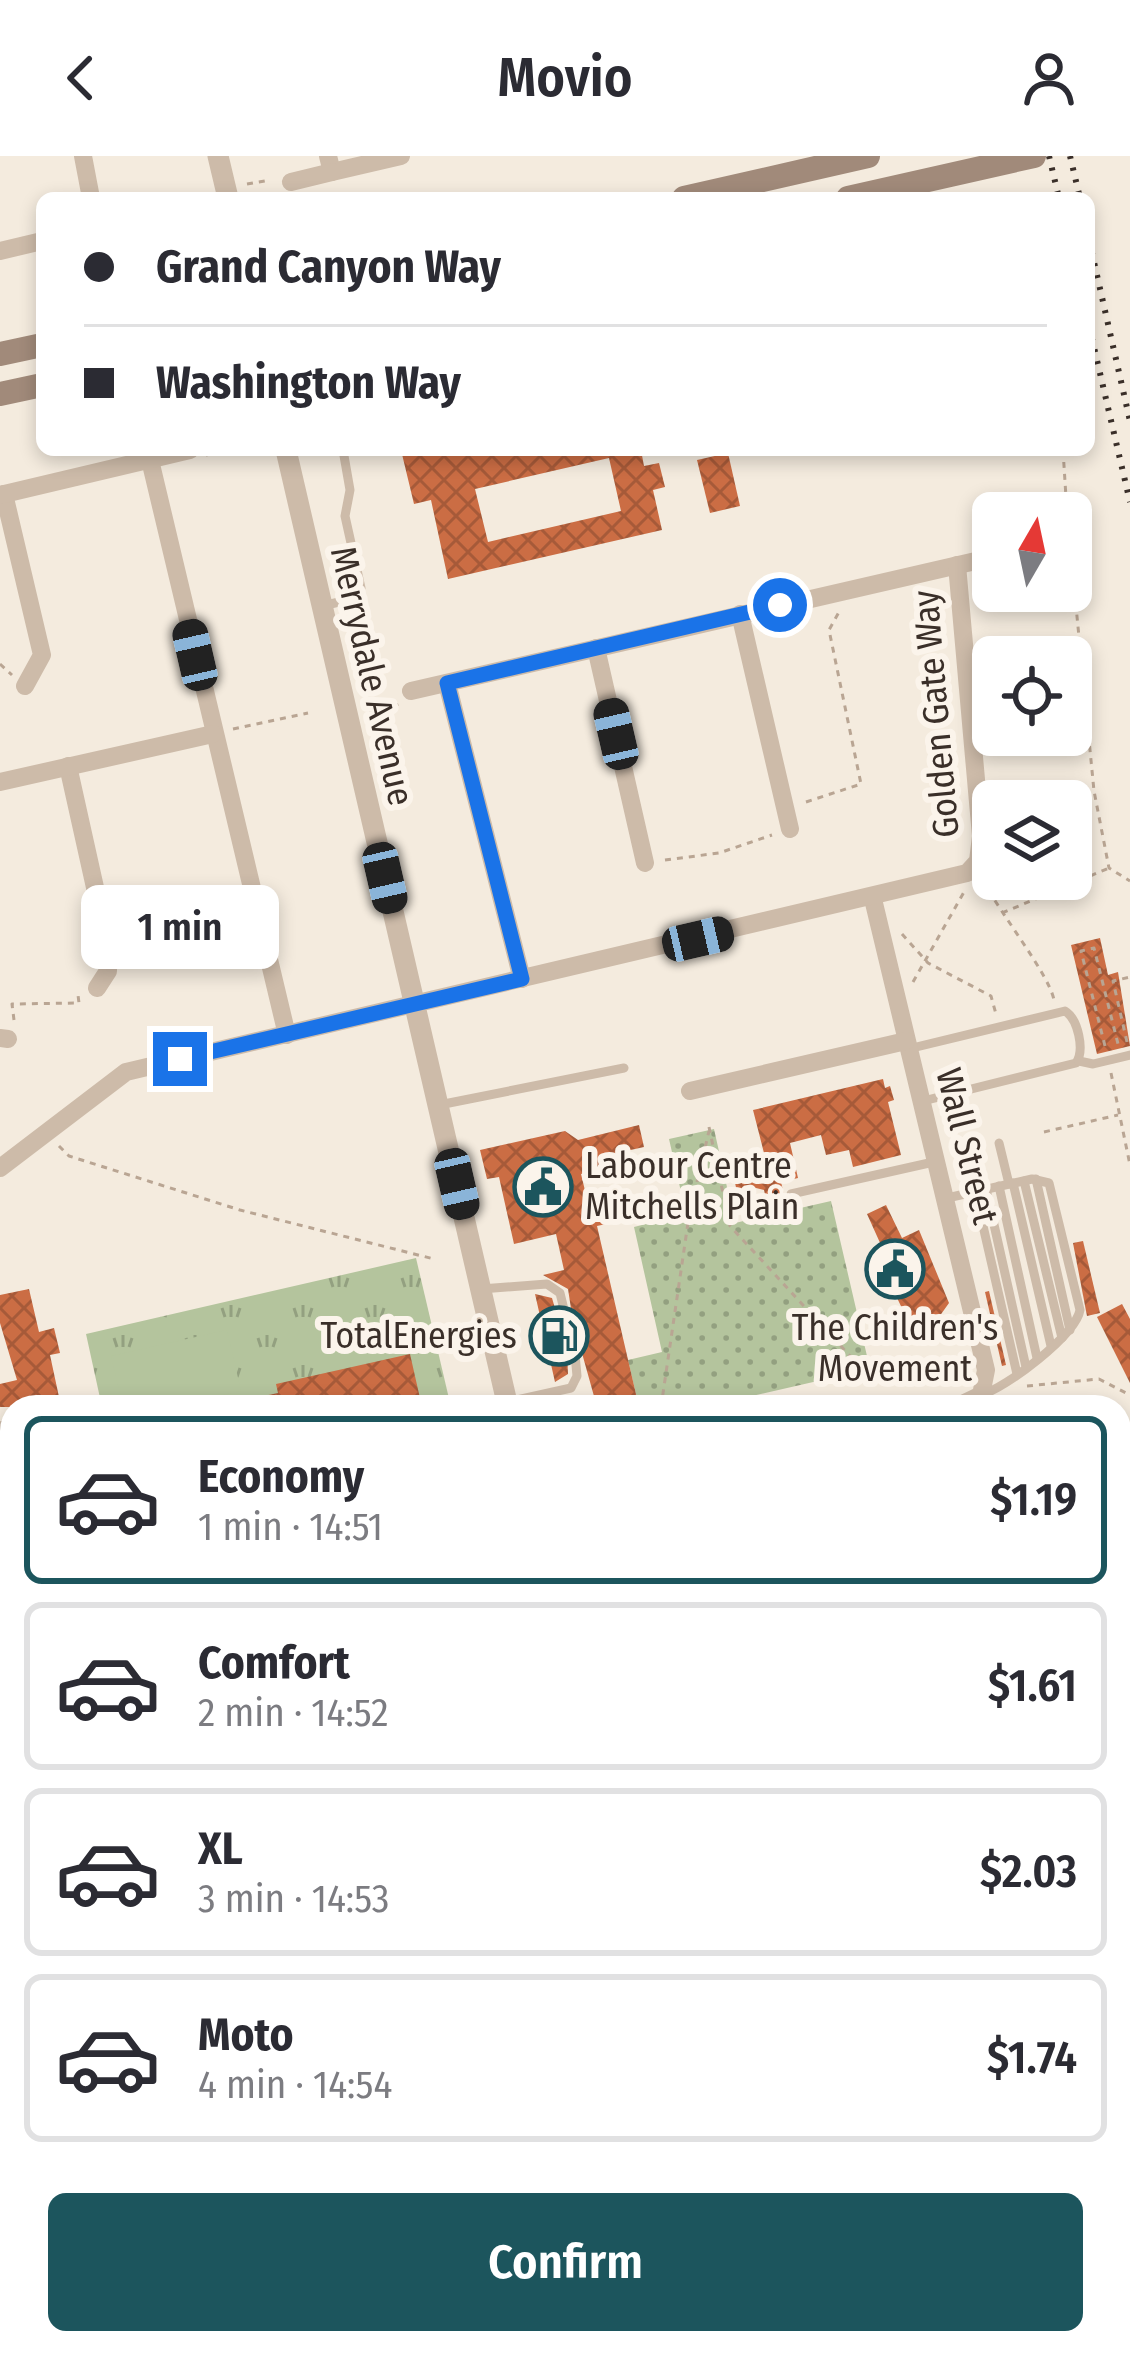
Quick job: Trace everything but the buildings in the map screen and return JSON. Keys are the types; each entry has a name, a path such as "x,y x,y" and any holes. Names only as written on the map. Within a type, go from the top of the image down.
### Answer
{"main road":[{"path":"710,192 868,156"},
{"path":"875,192 1034,156"},
{"path":"0,354 36,346"},
{"path":"0,394 36,386"}],"street":[{"path":"82,156 90,192"},
{"path":"218,156 227,192"},
{"path":"291,182 330,164 400,156"},
{"path":"0,251 36,242"},
{"path":"25,686 39,670 42,655 2,494 166,456"},
{"name":"Merrydale Avenue","path":"287,456 506,1395"},
{"path":"150,460 287,1035"},
{"path":"411,691 972,562"},
{"name":"Golden Gate Way","path":"957,566 976,780"},
{"path":"740,614 790,829"},
{"path":"596,648 645,863"},
{"path":"447,683 522,979"},
{"path":"0,782 213,734"},
{"path":"68,766 108,946 108,970 97,988"},
{"name":"Golden Gate Way","path":"0,1168 126,1072 873,899 961,876 972,866"},
{"name":"Wall Street","path":"873,899 986,1370 969,1395"},
{"path":"690,1091 907,1045"}],"lane":[{"path":"322,606 356,598 362,588 345,516 350,490 344,456"},
{"path":"907,1045 1056,1013 1072,1015 1079,1061"},
{"path":"922,1101 1079,1061 1130,1055"},
{"path":"439,1106 625,1068"},
{"path":"999,1143 1066,1334"},
{"path":"791,1194 938,1161"},
{"path":"1016,1183 1051,1346"},
{"path":"1016,1183 1037,1358"},
{"path":"947,1198 1016,1183 1049,1184 1080,1310 1066,1334 1022,1371 973,1395"},
{"path":"980,1190 1022,1371"},
{"path":"481,1289 555,1287 567,1322"},
{"path":"543,1395 571,1388 578,1376 575,1354"}],"path":[{"path":"1064,456 1066,492"},
{"path":"645,863 719,853 790,829 801,804 861,784 830,630 860,587"},
{"path":"1077,612 1094,791 1109,868 1130,881"},
{"path":"363,710 408,702 411,691"},
{"path":"213,734 308,713"},
{"path":"1000,914 1109,868"},
{"path":"893,988 915,981 928,963 964,892 961,876"},
{"path":"994,900 1050,982 1056,1013"},
{"path":"893,924 928,963 991,996 1000,1027"},
{"path":"1130,977 1114,981 1128,1042 1117,1045 1094,948 1081,951 1130,1166"},
{"path":"4,1038 17,1037 12,1004 79,1004 77,989 97,988"},
{"path":"1044,1132 1119,1115"},
{"path":"663,1395 689,1216 710,1127 730,1226 863,1370 956,1395"},
{"path":"46,1131 69,1156 241,1210 434,1259"},
{"path":"1019,1387 1099,1379 1130,1395"}],"green space":[{"path":"714,1129 735,1223 831,1201 870,1369 756,1395 636,1395 628,1360 662,1352 634,1227 686,1214 669,1139"},
{"path":"416,1258 448,1395 99,1395 86,1334"},
{"path":"227,1330 241,1391 120,1395 111,1356"}],"railway":[{"path":"1049,156 1058,192"},
{"path":"1070,156 1079,192"},
{"path":"1095,266 1130,421"},
{"path":"1095,352 1130,502"}],"place":[{"name":"Labour Centre Mitchells Plain","path":"543,1187"},
{"name":"The Children's Movement","path":"895,1269"},
{"name":"TotalEnergies","path":"559,1336"}],"route":[{"path":"180,1059 522,979 447,683 780,605"}]}
